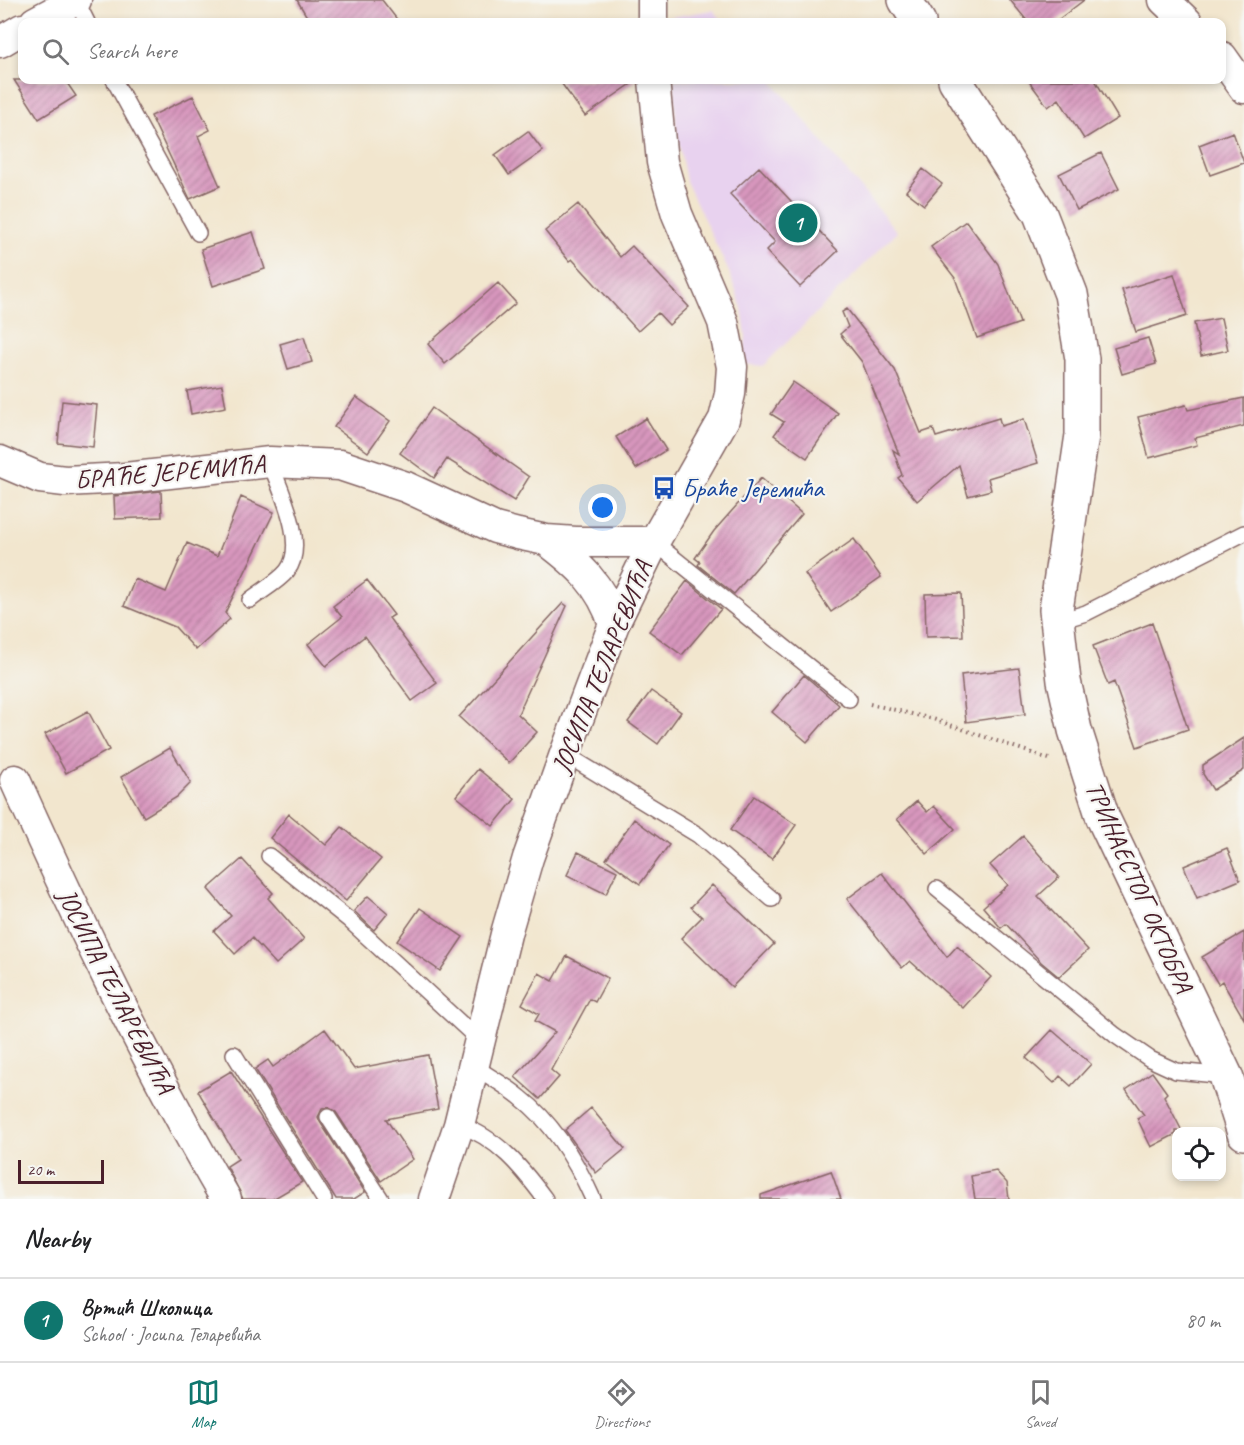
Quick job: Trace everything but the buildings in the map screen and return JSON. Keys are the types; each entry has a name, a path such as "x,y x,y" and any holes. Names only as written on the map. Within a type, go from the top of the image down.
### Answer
{"street":[{"path":"42,18 76,0"},
{"path":"653,0 653,18"},
{"path":"905,0 917,18"},
{"path":"1164,0 1183,18"},
{"path":"0,42 18,31"},
{"path":"1226,64 1244,88"},
{"name":"ЈОСИПА ТЕЛАРЕВИЋА","path":"434,1199 459,1125 522,878 565,754 614,624 654,542 724,419 730,394 732,367 723,322 669,190 656,129 654,84"},
{"name":"ТРИНАЕСТОГ ОКТОБРА","path":"958,84 1040,214 1071,294 1082,359 1082,435 1059,576 1056,622 1064,681 1103,818 1226,1076 1244,1133"},
{"name":"БРАЋЕ ЈЕРЕМИЋА","path":"0,461 40,478 65,482 125,478 270,462 340,465 406,487 495,528 546,540 654,542"},
{"name":"БРАЋЕ ЈЕРЕМИЋА","path":"546,540 588,574 607,603 614,624"},
{"name":"ЈОСИПА ТЕЛАРЕВИЋА","path":"15,780 78,919 192,1141 226,1199"}],"lane":[{"path":"76,0 85,18"},
{"path":"116,84 198,233"},
{"path":"250,600 287,571 294,557 295,541 291,520 270,462"},
{"path":"1056,622 1086,613 1244,532"},
{"path":"654,542 849,699"},
{"path":"565,754 698,835 772,899"},
{"path":"269,856 349,920 543,1121 562,1143 593,1199"},
{"path":"937,889 1115,1035 1150,1059 1176,1071 1226,1076"},
{"path":"234,1054 324,1199"},
{"path":"328,1117 381,1199"},
{"path":"459,1125 484,1136 504,1151 545,1199"}],"path":[{"path":"849,699 933,719 1089,772"}],"shaded area":[{"path":"713,10 720,18 671,18"},
{"path":"674,84 774,84 897,232 763,366 743,364 746,336 742,308 729,272 686,181 676,128"}],"place":[{"name":"Вртић Школица","path":"798,223"},
{"name":"Браће Јеремића","path":"664,488"}]}
